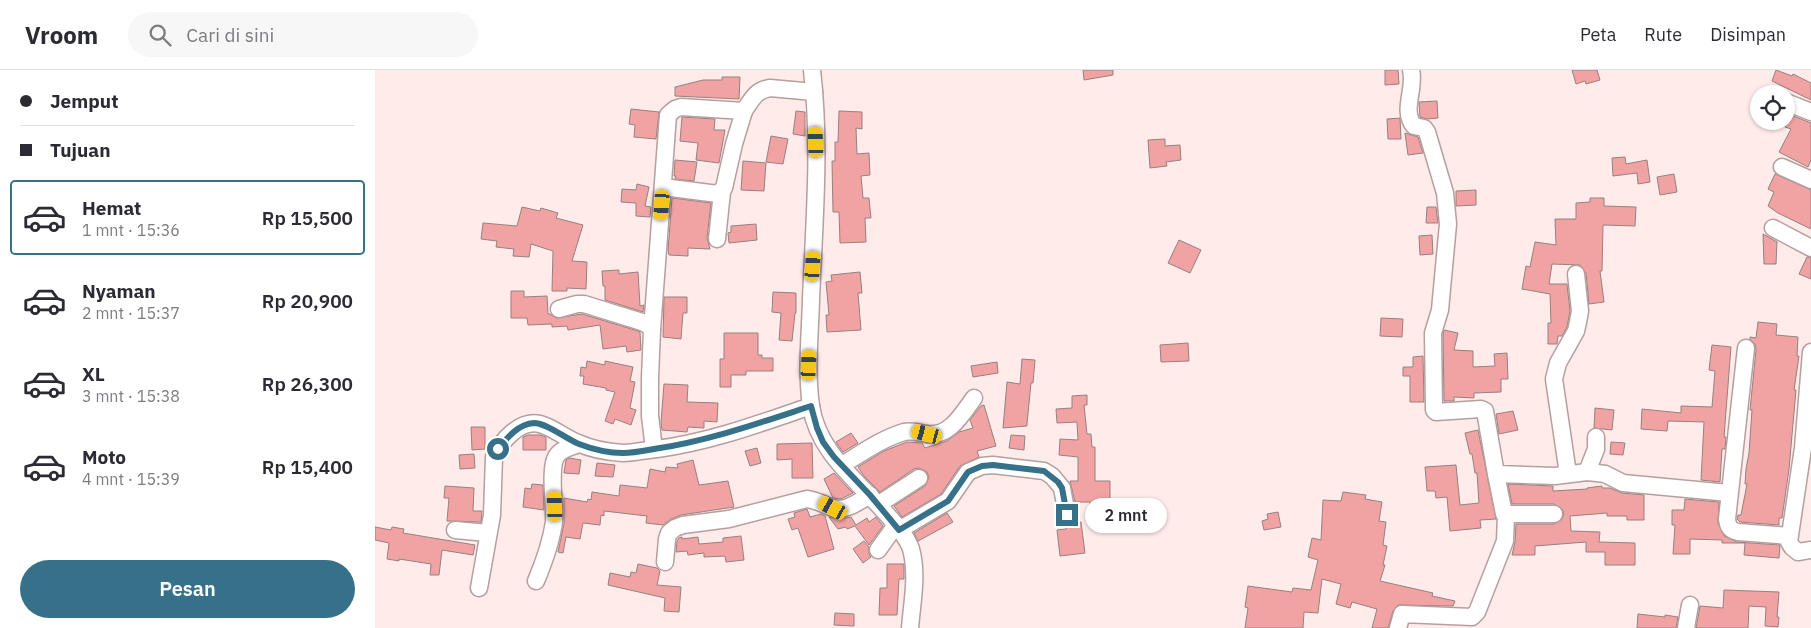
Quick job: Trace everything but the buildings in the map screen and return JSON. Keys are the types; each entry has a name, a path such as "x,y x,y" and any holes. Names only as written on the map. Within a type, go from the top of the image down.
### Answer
{"street":[{"path":"812,70 815,92 816,216 809,365 811,406 823,442 842,466 874,499 908,541 912,558 913,585 910,628"},
{"path":"1398,628 1402,614 1472,617 1477,612 1505,541 1506,515 1502,508 1485,411 1470,408 1436,412 1433,408 1433,334 1440,310 1442,294 1447,217 1443,185 1427,132 1424,128 1414,126 1409,115 1413,85 1411,70"},
{"path":"717,239 722,192 744,111 755,95 764,89 815,92"},
{"path":"1795,106 1811,112"},
{"path":"654,449 650,397 652,330 669,115 671,111 681,107 744,111"},
{"path":"1782,167 1811,180"},
{"path":"663,187 718,194 722,192"},
{"path":"1773,228 1811,248"},
{"path":"1567,474 1554,379 1558,363 1576,331 1578,322 1580,311 1576,274"},
{"path":"559,309 584,304 642,322 652,330"},
{"path":"1746,348 1729,493 1728,526 1737,532 1789,536"},
{"path":"1811,352 1803,448 1789,536 1789,542 1795,551 1801,553 1811,550"},
{"path":"842,466 897,434 907,431 927,434 945,432 953,426 973,398"},
{"path":"479,588 493,501 494,457 509,436 519,428 534,423 542,425 579,444 605,451 623,453 702,440 811,406"},
{"path":"1587,472 1596,449 1596,437"},
{"path":"536,582 548,552 554,523 553,468 556,457 564,449 579,444"},
{"path":"878,550 898,527 948,501 968,472 982,466 993,465 1044,471 1058,482 1062,488 1067,515"},
{"path":"1496,474 1555,476 1587,472 1605,474 1623,483 1729,493"},
{"path":"665,562 669,533 683,525 729,519 807,499 840,509 847,508 874,499 919,478"},
{"path":"1506,515 1554,514"},
{"path":"455,530 488,533"},
{"path":"1686,628 1690,605"}],"route":[{"path":"498,449 519,428 534,423 542,425 579,444 605,451 637,452 694,443 811,406 823,442 834,457 879,504 899,530 948,501 968,472 974,468 993,465 1044,471 1052,476 1062,488 1067,515"}]}
